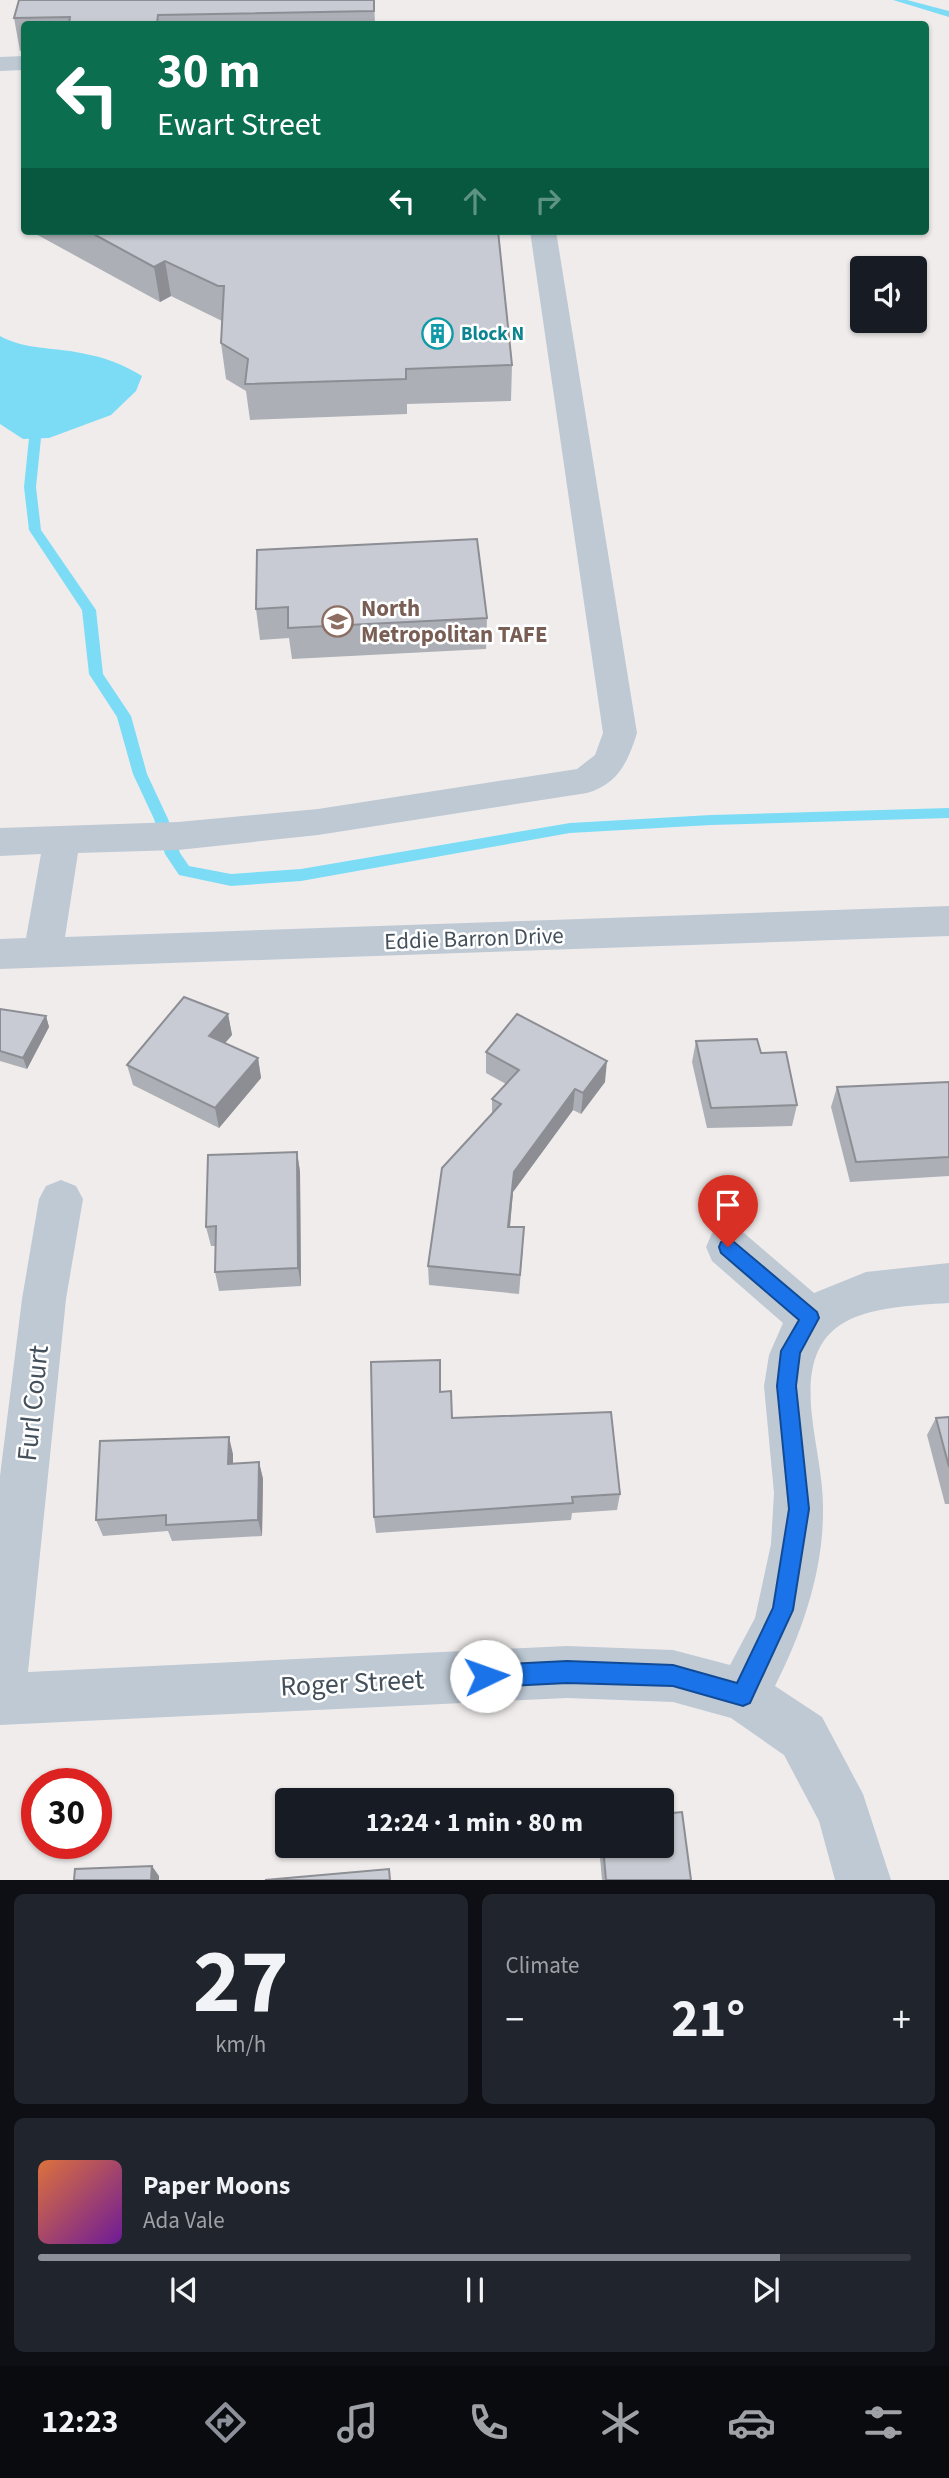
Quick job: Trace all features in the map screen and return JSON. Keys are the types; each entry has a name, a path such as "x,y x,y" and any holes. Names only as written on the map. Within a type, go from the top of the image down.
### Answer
{"street":[{"path":"0,64 21,63"},
{"path":"0,842 166,836 318,822 586,780 610,762 620,733 544,235"},
{"path":"43,953 62,840"},
{"name":"Eddie Barron Drive","path":"0,954 949,921"},
{"name":"Furl Court","path":"0,1691 44,1298 61,1199"},
{"path":"728,1247 810,1318"},
{"path":"743,1695 783,1610 799,1509 787,1386 791,1351 810,1318 853,1294 901,1285 949,1283"},
{"name":"Roger Street","path":"0,1699 567,1672 673,1675 743,1695 803,1736 844,1813 863,1880"}],"water":[{"path":"0,336 29,346 97,357 142,376 136,391 111,415 49,438 23,439 0,424"}],"building":[{"path":"19,0 374,0 374,11 158,15 157,21 69,21 70,17 14,18"},
{"name":"Block N","path":"95,235 498,235 512,365 406,369 406,379 245,384 248,359 221,343 224,286 218,286 165,261 154,267"},
{"path":"477,539 487,618 288,628 288,607 256,609 257,550"},
{"path":"184,997 228,1014 209,1036 258,1058 215,1108 127,1065"},
{"path":"0,1009 46,1016 23,1058 0,1051"},
{"path":"517,1014 607,1061 583,1093 575,1089 514,1172 508,1227 524,1227 520,1275 428,1266 442,1168 501,1104 492,1099 519,1070 486,1052"},
{"path":"757,1039 761,1053 786,1052 797,1105 711,1108 696,1041"},
{"path":"949,1082 949,1157 856,1162 837,1087"},
{"path":"297,1152 298,1268 215,1272 216,1226 206,1227 208,1155"},
{"path":"440,1360 440,1392 451,1391 452,1418 611,1412 620,1494 572,1497 573,1503 374,1517 371,1362"},
{"path":"949,1417 949,1467 936,1418"},
{"path":"229,1437 228,1464 259,1462 258,1520 166,1525 166,1515 96,1520 100,1441"},
{"path":"682,1812 691,1880 606,1880 604,1858 674,1858 674,1813"},
{"path":"152,1866 151,1880 74,1880 75,1869"},
{"path":"389,1869 390,1880 265,1880"}],"waterway":[{"path":"897,0 949,14"},
{"path":"35,438 30,487 35,530 89,610 96,674 124,716 140,774 161,819 173,854 184,871 231,880 301,875 570,828 711,820 949,813"}],"place":[{"name":"Block N","path":"438,333"},
{"name":"North Metropolitan TAFE","path":"338,621"}],"route":[{"path":"486,1676 567,1672 673,1675 743,1695 783,1610 799,1509 787,1386 791,1351 810,1318 728,1247"}]}
